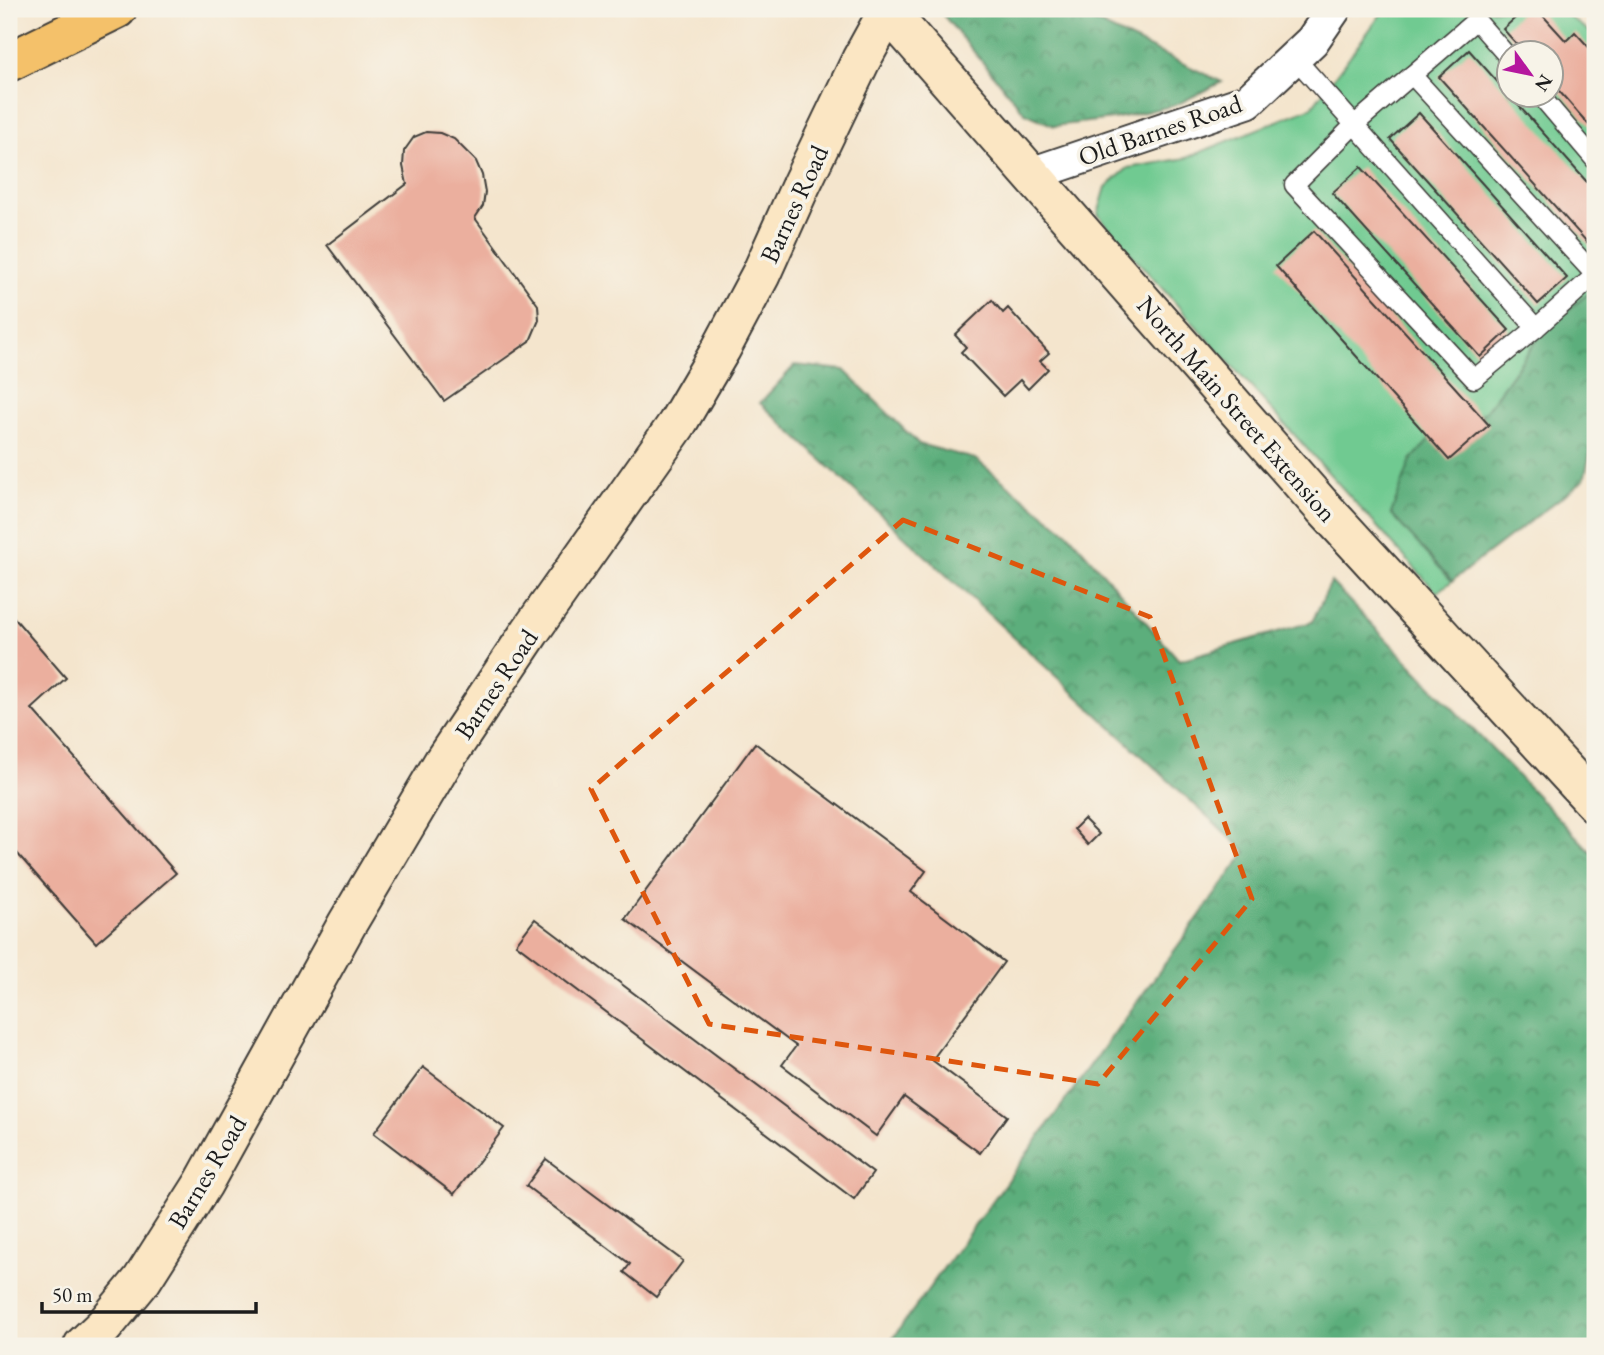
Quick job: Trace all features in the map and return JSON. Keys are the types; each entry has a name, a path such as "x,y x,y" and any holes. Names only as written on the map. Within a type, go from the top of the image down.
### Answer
{"main road":[{"path":"9,62 117,9"}],"street":[{"name":"Old Barnes Road","path":"1032,174 1248,101 1312,41 1334,9"},
{"name":"North Main Street Extension","path":"887,10 1320,504 1595,803"},
{"name":"Barnes Road","path":"83,1346 104,1326 142,1280 202,1184 347,924 443,762 530,632 677,424 761,274 887,10"}],"lane":[{"path":"1412,75 1595,275 1474,379 1294,185 1354,125 1412,75 1476,20 1496,44"},
{"path":"1294,57 1536,328"},
{"path":"1551,108 1595,160"}],"highlighted area":[{"path":"903,520 1150,617 1252,899 1098,1084 709,1024 591,789"}],"green space":[{"path":"938,9 1068,9 1222,82 1176,105 1113,119 1054,126 1025,113"},
{"path":"1385,9 1559,9 1595,36 1595,288 1545,329 1484,413 1449,420 1391,514 1452,581 1437,593 1098,214 1106,187 1128,168 1186,158 1312,107"},
{"path":"1595,288 1595,431 1584,480 1452,581 1391,514 1411,460 1449,419 1484,413 1545,329"},
{"path":"795,365 844,370 919,444 975,459 1068,533 1179,660 1312,622 1331,582 1595,856 1595,1346 887,1346 1246,852 760,403"}],"building":[{"path":"1525,9 1537,9 1563,38 1511,38 1503,29"},
{"path":"1575,32 1595,54 1595,132 1566,99 1566,41"},
{"path":"1469,50 1496,80 1496,108 1521,108 1595,191 1595,251 1439,77"},
{"path":"1419,113 1567,278 1538,304 1390,139"},
{"path":"426,132 440,133 454,139 476,161 485,192 483,206 475,218 538,305 539,320 530,341 444,401 327,245 407,184 403,166 404,151 414,137"},
{"path":"1361,167 1509,330 1480,357 1332,193"},
{"path":"1314,231 1489,425 1449,460 1276,266"},
{"path":"992,300 1003,313 1008,308 1049,353 1040,361 1048,369 1028,389 1020,380 1003,396 961,352 966,347 955,335"},
{"path":"9,612 66,678 32,709 176,873 96,943 9,844"},
{"path":"755,743 926,871 911,892 1004,962 932,1060 1007,1116 980,1153 904,1097 876,1136 782,1065 796,1046 625,919"},
{"path":"1084,819 1099,834 1088,845 1074,829"},
{"path":"535,919 873,1173 854,1199 516,944"},
{"path":"423,1067 504,1128 454,1194 374,1133"},
{"path":"546,1159 683,1261 656,1297 624,1272 630,1264 526,1186"}]}
